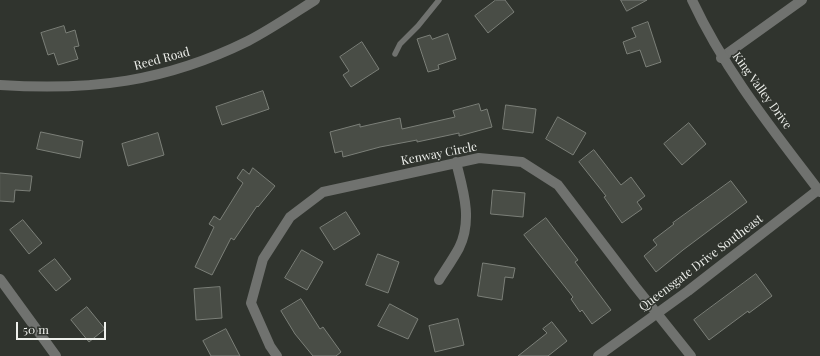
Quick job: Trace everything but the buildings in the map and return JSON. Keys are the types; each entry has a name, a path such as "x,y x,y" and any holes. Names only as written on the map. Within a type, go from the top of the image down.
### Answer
{"street":[{"name":"King Valley Drive","path":"692,0 721,58 819,191"},
{"path":"721,58 802,0"},
{"name":"Reed Road","path":"0,85 60,87 93,86 118,83 174,71 249,41 309,2"},
{"name":"Kenway Circle","path":"277,356 270,346 251,303 263,259 290,216 324,192 479,158 522,162 558,185 635,286 691,356"},
{"path":"439,280 460,247 467,221 464,196 456,162"},
{"name":"Queensgate Drive Southeast","path":"598,356 658,313 819,191"},
{"path":"0,279 56,356"}],"lane":[{"path":"395,54 400,44 418,26 439,0"}]}
